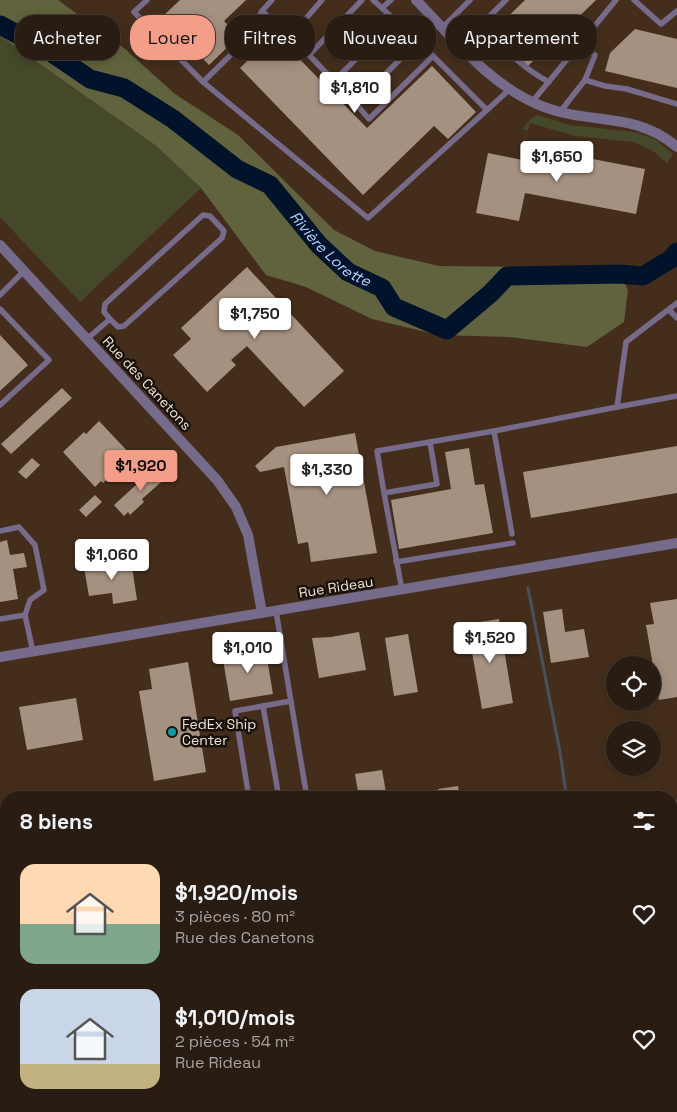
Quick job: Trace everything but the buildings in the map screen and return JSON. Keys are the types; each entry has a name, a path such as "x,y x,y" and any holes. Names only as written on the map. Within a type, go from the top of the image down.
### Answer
{"street":[{"path":"416,0 446,31"},
{"path":"474,60 510,89 532,102 560,112 639,125 666,137 677,147"},
{"name":"Rue des Canetons","path":"0,245 217,480 236,507 248,535 262,613"},
{"name":"Rue Rideau","path":"0,657 677,543"}],"lane":[{"path":"147,0 134,12 203,82 368,218 510,89"},
{"path":"203,82 247,39 262,11 272,0"},
{"path":"309,15 322,0"},
{"path":"315,49 362,0"},
{"path":"373,0 390,15"},
{"path":"382,8 391,0"},
{"path":"442,27 470,0"},
{"path":"491,15 506,0"},
{"path":"597,23 616,0"},
{"path":"634,0 661,24 677,11"},
{"path":"262,11 266,15"},
{"path":"436,59 487,110"},
{"path":"314,60 369,119 429,60"},
{"path":"334,81 355,60"},
{"path":"356,104 399,60"},
{"path":"518,60 536,75 549,82"},
{"path":"532,102 566,60"},
{"path":"560,112 585,80 593,60"},
{"path":"585,80 605,86 627,89 677,104"},
{"path":"202,215 210,216 224,231 222,238 124,326 118,327 110,319 104,312 104,304 202,215"},
{"path":"0,295 24,271"},
{"path":"617,407 626,342 677,303"},
{"path":"0,309 49,360 0,405"},
{"path":"670,310 677,318"},
{"path":"87,339 110,319"},
{"path":"402,590 377,451 677,396"},
{"path":"494,431 512,534"},
{"path":"384,493 437,484 430,442"},
{"path":"0,531 19,527 35,545 44,590 30,600 25,615 32,652"},
{"path":"396,562 513,543"},
{"path":"276,611 306,791"},
{"path":"0,619 25,615"},
{"path":"248,791 235,711 291,701"},
{"path":"263,706 278,791"}],"shaded area":[{"path":"0,0 677,0 677,791 0,791"}],"green space":[{"path":"0,0 58,0 79,15 15,15 15,47 0,36"},
{"path":"0,36 15,47 15,60 34,60 155,145 201,188 80,302 0,217"},
{"path":"120,45 130,54 130,60 137,60 175,94 238,135 334,230 375,251 439,266 618,268 628,290 624,322 587,347 510,337 438,335 372,319 306,287 266,275 201,188 155,145 34,60 120,60"},
{"path":"538,115 570,125 635,132 655,139 673,154 667,163 653,151 634,142 575,136 530,123 528,131 522,129 533,117"}],"waterway":[{"name":"Rivière Lorette","path":"0,25 49,51 90,79 124,88 173,119 237,169 270,185 319,245 348,272 382,288 394,307 447,330 491,293 507,276 619,274 643,276 671,259 677,252"},
{"path":"528,588 560,752 566,791"}],"place":[{"name":"FedEx Ship Center","path":"172,732"}]}
